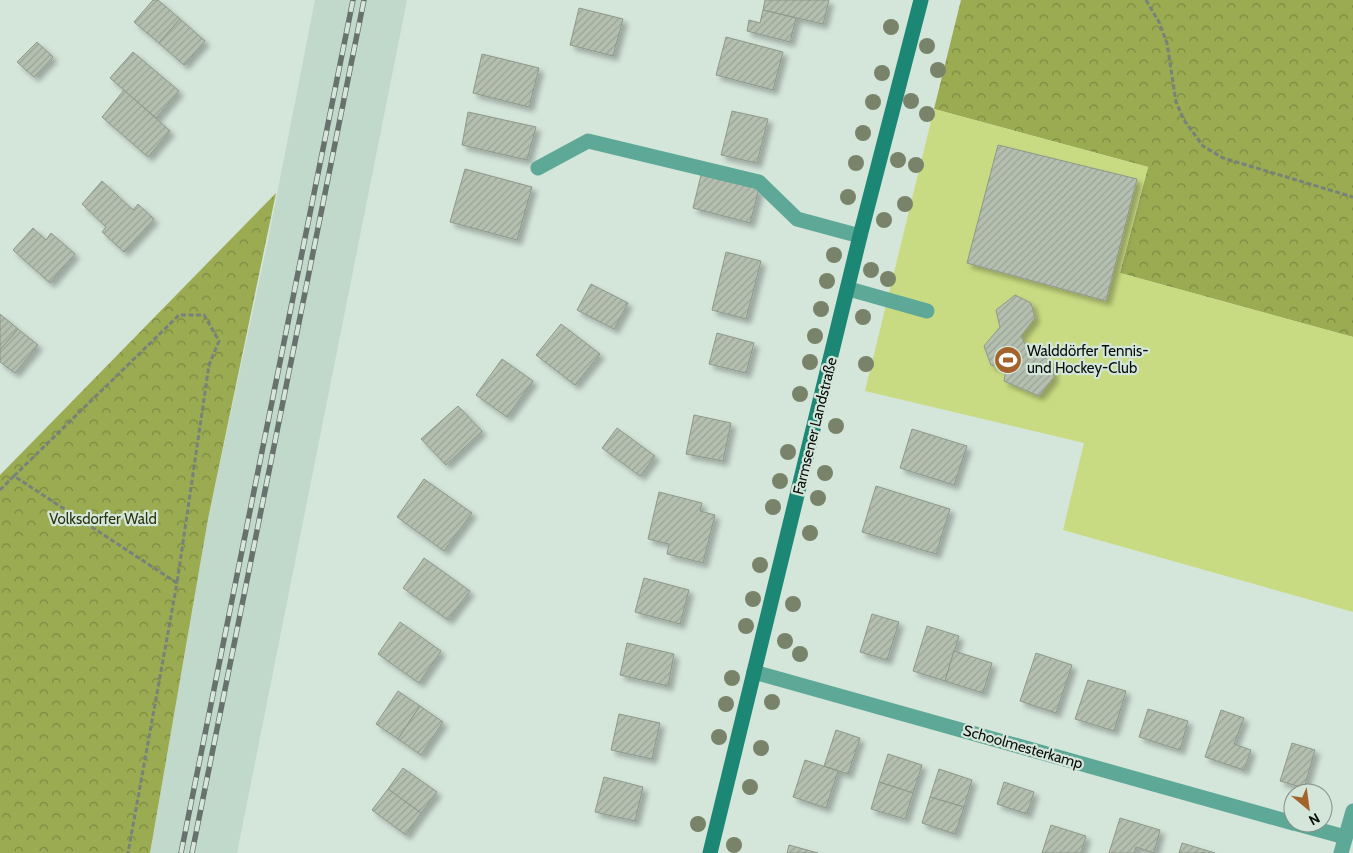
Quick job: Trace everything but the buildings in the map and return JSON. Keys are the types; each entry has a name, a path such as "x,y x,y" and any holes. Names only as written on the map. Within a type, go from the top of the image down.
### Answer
{"main road":[{"name":"Farmsener Landstraße","path":"710,853 849,289 860,236 921,0"}],"street":[{"path":"538,168 588,141 759,182 797,219 860,236"},
{"path":"849,289 927,311"},
{"name":"Schoolmesterkamp","path":"754,672 1283,820"},
{"path":"1341,853 1353,811"},
{"name":"Schoolmesterkamp","path":"1330,833 1345,837"}],"path":[{"path":"1146,0 1159,22 1167,43 1176,102 1184,120 1203,146 1223,158 1353,197"},
{"path":"0,490 179,315 204,315 219,341 209,365 177,583 128,853"},
{"path":"14,476 177,583"}],"shaded area":[{"path":"315,0 407,0 237,853 150,853 208,519 268,240"}],"green space":[{"path":"961,0 1353,0 1353,337 1120,273 1148,167 934,109"},
{"name":"Walddörfer Tennis- und Hockey-Club","path":"934,109 1148,167 1120,273 1353,337 1353,612 1063,530 1084,443 865,391"},
{"name":"Volksdorfer Wald","path":"276,193 208,519 150,853 0,853 0,475"}],"railway":[{"path":"181,853 353,0"},
{"path":"192,853 364,0"}],"place":[{"name":"Walddörfer Tennis- und Hockey-Club","path":"1008,360"}]}
